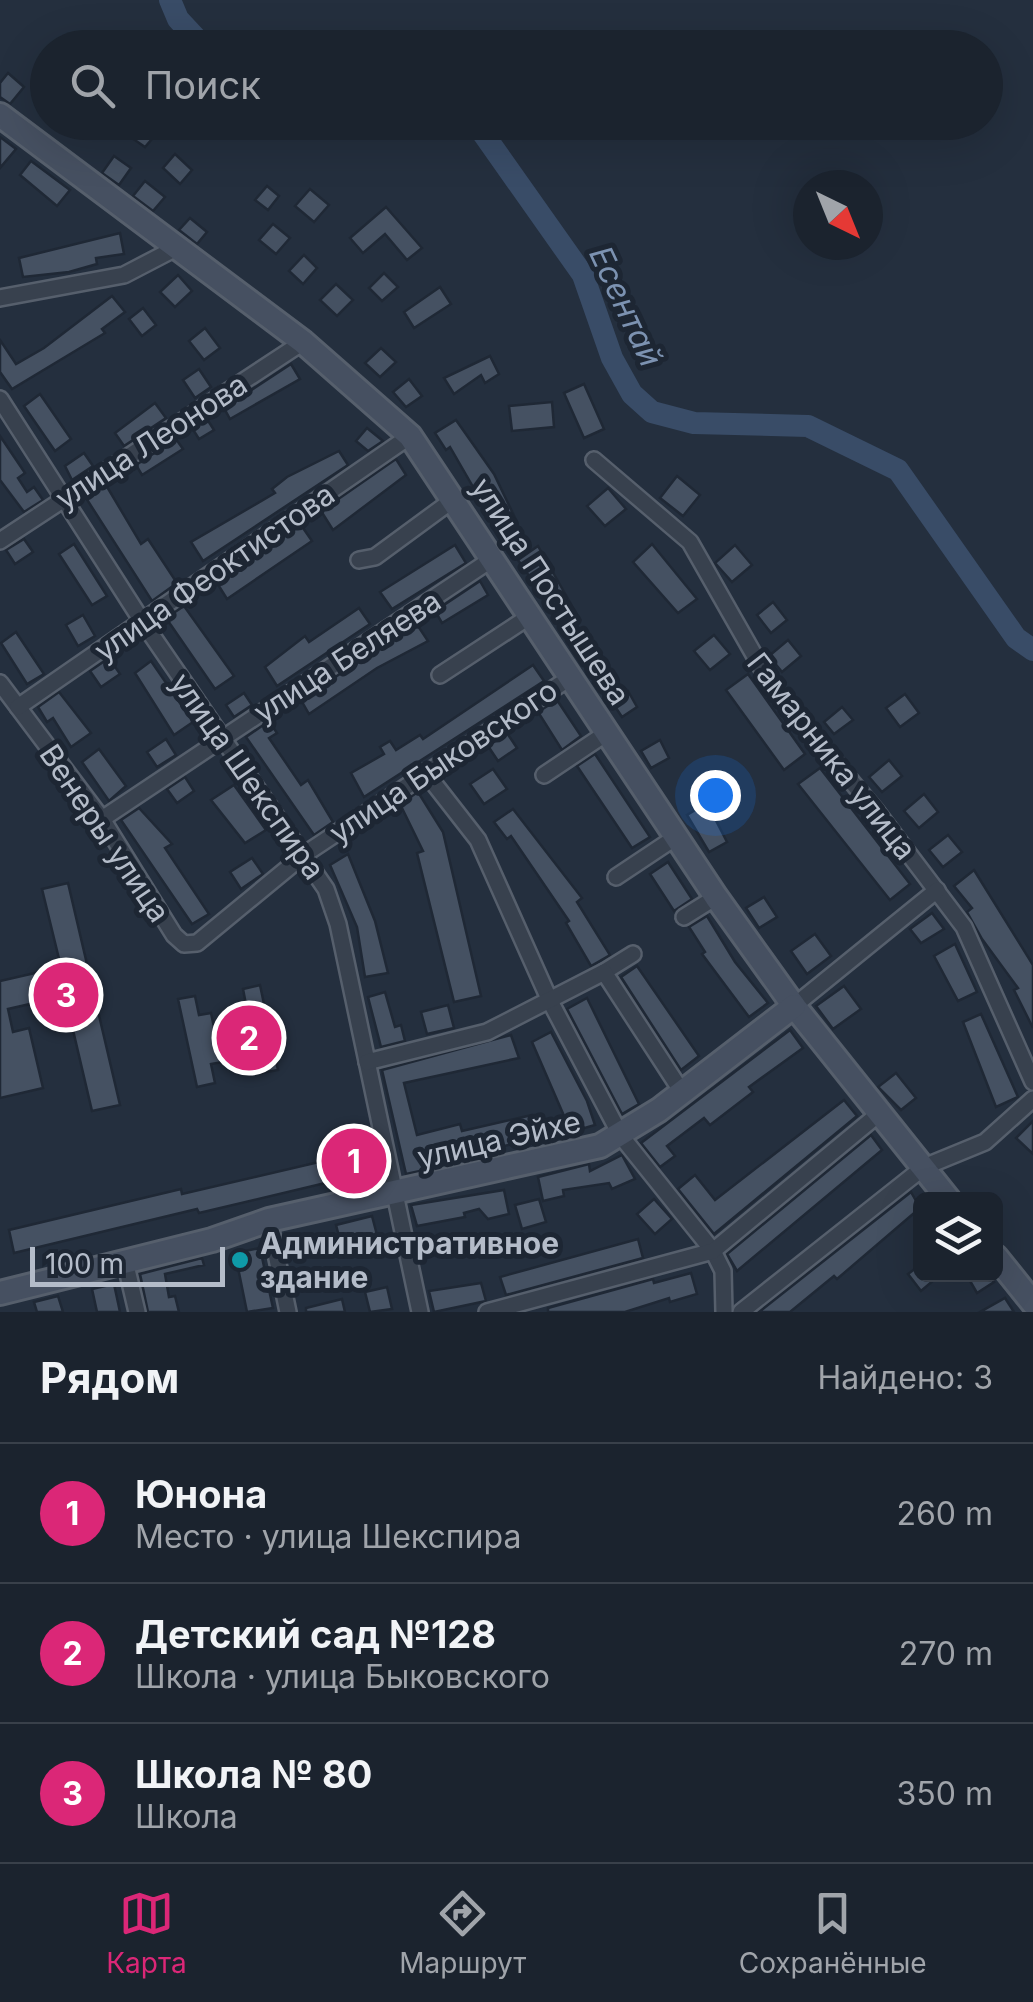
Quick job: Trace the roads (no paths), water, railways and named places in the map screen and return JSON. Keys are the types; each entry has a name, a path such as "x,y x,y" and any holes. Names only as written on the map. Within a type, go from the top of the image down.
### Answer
{"street":[{"name":"улица Постышева","path":"0,115 30,138"},
{"name":"улица Постышева","path":"33,140 302,342 410,436 716,897 794,1006 943,1192"},
{"path":"0,298 124,275 148,266 174,248"},
{"name":"улица Леонова","path":"0,540 302,342"},
{"name":"улица Шекспира","path":"0,399 142,621 326,889 338,924 420,1312"},
{"name":"улица Феоктистова","path":"18,707 410,436"},
{"name":"Гамарника улица","path":"594,460 690,542 772,688 937,890 984,965 1033,1082"},
{"path":"359,560 376,556 454,499"},
{"name":"улица Беляева","path":"102,819 492,560"},
{"path":"440,675 530,616"},
{"name":"улица Быковского","path":"174,935 184,944 197,943 304,854 571,677"},
{"name":"Венеры улица","path":"0,683 102,819 174,935"},
{"path":"544,775 608,732"},
{"path":"425,772 478,840 550,1001 621,1136 715,1254 723,1271 724,1312"},
{"path":"616,878 676,837"},
{"name":"улица Эйхе","path":"0,1292 269,1220 600,1146 621,1136 682,1092 937,890"},
{"path":"684,917 716,897"},
{"path":"367,1062 487,1032 633,954"},
{"path":"604,972 682,1092"},
{"path":"741,1312 924,1167 985,1142 1033,1099"},
{"path":"487,1312 715,1254 881,1112"},
{"path":"269,1220 288,1312"},
{"path":"125,1261 137,1312"},
{"path":"1003,1266 1033,1303"}],"waterway":[{"name":"Есентай","path":"170,0 178,19 188,30"},
{"name":"Есентай","path":"488,140 583,275 612,358 632,394 652,412 694,423 808,426 898,470 1016,638 1033,650"}],"place":[{"name":"Школа № 80","path":"66,995"},
{"name":"Детский сад №128","path":"249,1038"},
{"name":"Юнона","path":"354,1161"},
{"name":"Административное здание","path":"240,1260"}]}
